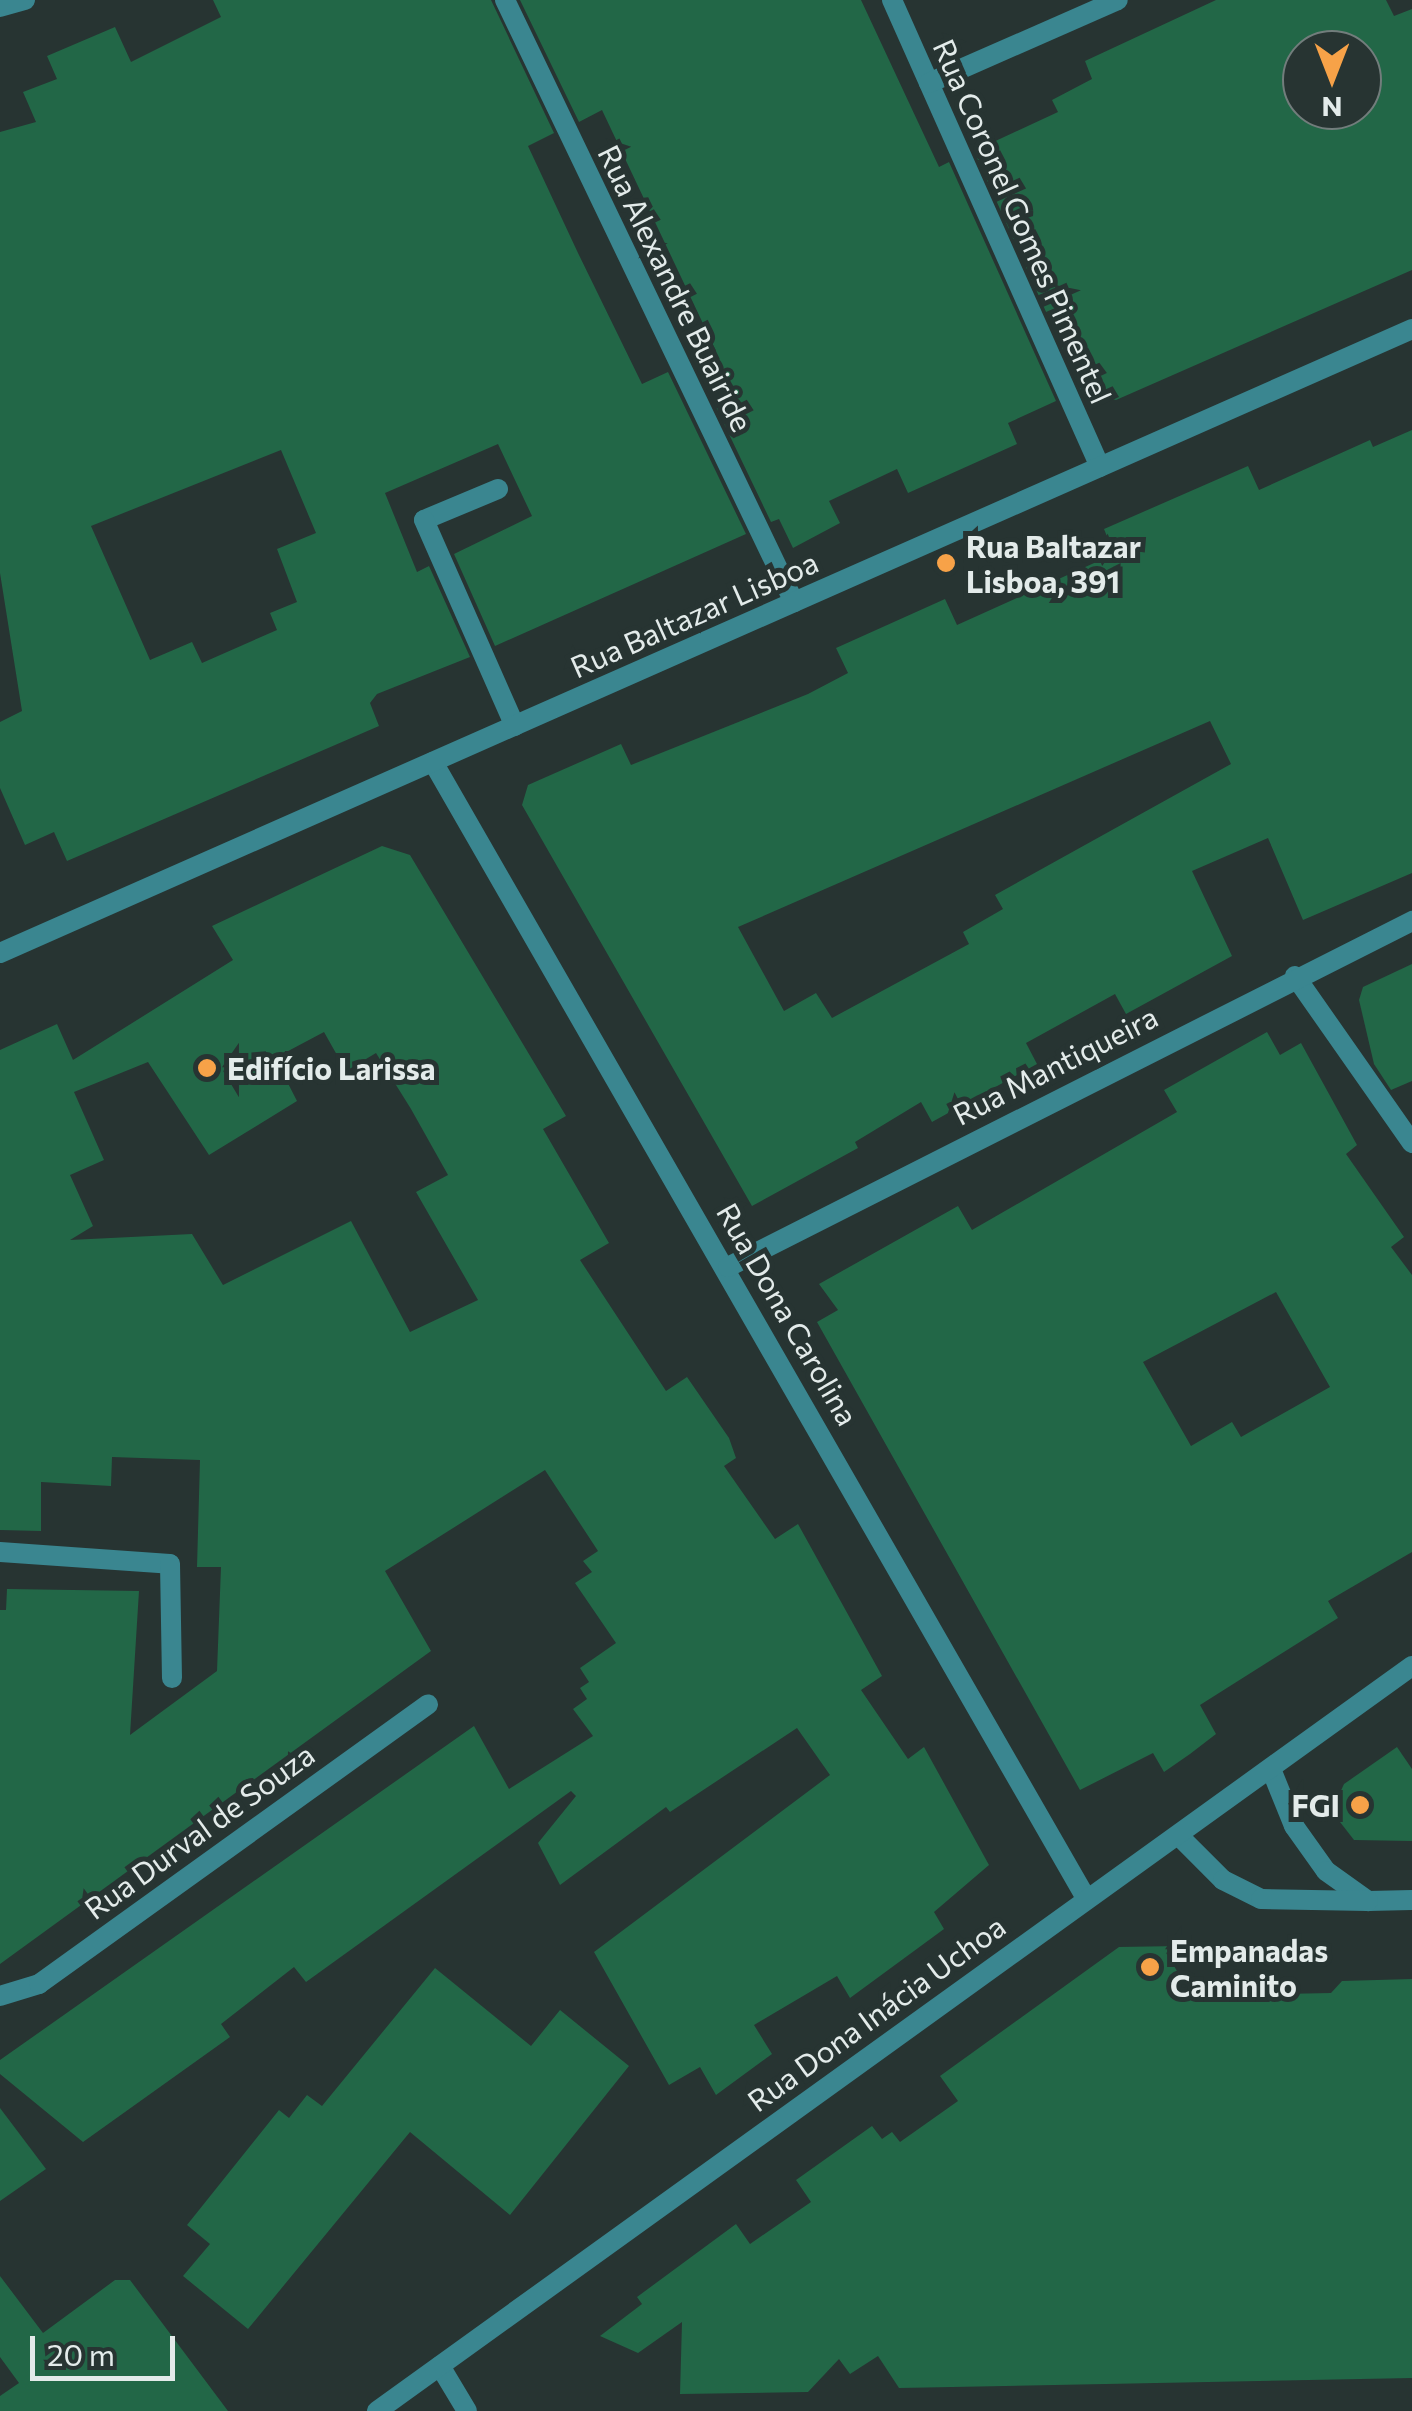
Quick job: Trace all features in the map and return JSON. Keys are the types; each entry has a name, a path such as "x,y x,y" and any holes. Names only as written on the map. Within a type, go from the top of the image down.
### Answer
{"street":[{"path":"0,7 25,0"},
{"name":"Rua Alexandre Buairide","path":"504,0 794,602"},
{"name":"Rua Coronel Gomes Pimentel","path":"892,0 1100,467"},
{"path":"929,84 1118,0"},
{"name":"Rua Baltazar Lisboa","path":"0,953 1412,329"},
{"path":"498,488 424,520 515,726"},
{"name":"Rua Dona Carolina","path":"432,762 728,1268 1086,1898"},
{"name":"Rua Mantiqueira","path":"728,1268 1295,976 1412,921"},
{"path":"1295,976 1412,1142"},
{"path":"0,1552 170,1564 172,1678"},
{"name":"Rua Dona Inácia Uchoa","path":"378,2411 1412,1666"},
{"name":"Rua Durval de Souza","path":"0,1996 38,1984 428,1704"},
{"path":"1271,1769 1294,1826 1316,1856 1368,1901"},
{"path":"1179,1836 1223,1880 1260,1899 1412,1900"},
{"path":"440,2366 467,2411"}],"building":[{"path":"213,0 491,0 554,133 528,146 578,253 642,384 668,372 746,534 495,646 454,554 532,516 498,444 385,493 417,572 429,566 470,657 377,694 370,703 379,726 67,861 54,832 25,845 0,788 0,722 22,711 0,573 0,132 36,122 23,92 57,79 47,56 115,27 131,62 221,17","holes":["281,450 316,533 277,549 297,602 270,613 277,630 202,663 192,642 150,660 91,526"]},
{"path":"520,0 861,0 939,167 949,162 1056,401 1008,423 1017,444 908,493 897,469 829,501 840,523 793,548 779,519 771,522 694,361 716,351 602,110 579,122"},
{"path":"1216,0 1386,0 1394,16 1412,9 1412,270 1116,400 1081,390 974,151 1058,112 1052,100 1092,79 1085,61"},
{"path":"1412,430 1412,873 1303,920 1268,838 1192,871 1232,956 1126,1014 1115,994 1026,1043 1037,1064 932,1122 921,1102 855,1142 858,1148 752,1206 522,805 528,785 621,744 631,765 808,694 848,673 836,648 945,599 957,625 1114,554 1104,529 1248,466 1259,490 1370,440 1373,447","holes":["1210,721 1231,764 995,895 1003,909 963,932 969,944 832,1018 816,993 784,1011 738,927"]},
{"path":"382,846 410,855 566,1116 543,1129 609,1243 580,1260 666,1391 687,1377 729,1438 736,1458 724,1466 775,1539 798,1524 882,1676 861,1690 908,1759 924,1747 989,1865 934,1912 944,1929 850,1998 837,1976 754,2025 772,2054 716,2095 700,2067 669,2085 594,1952 830,1775 797,1728 670,1812 666,1807 560,1885 538,1843 576,1796 571,1791 306,1982 294,1967 221,2024 230,2037 83,2142 0,2074 0,2060 474,1726 509,1789 593,1736 573,1709 587,1699 580,1688 589,1682 580,1668 616,1643 575,1583 592,1572 583,1561 598,1551 545,1470 385,1571 431,1651 0,1964 0,1610 6,1610 7,1589 139,1591 130,1735 217,1671 221,1567 197,1567 200,1460 112,1457 111,1486 41,1482 41,1531 0,1530 0,1050 57,1024 73,1060 233,960 212,926","holes":["324,1032 346,1071 376,1053 411,1109 448,1175 416,1192 478,1300 410,1332 351,1221 223,1285 192,1234 70,1240 93,1226 70,1175 104,1160 74,1092 148,1062 209,1155 297,1101 275,1058"]},
{"path":"1412,964 1412,1081 1391,1090 1374,1064 1359,1000 1363,987"},
{"path":"1267,1032 1280,1055 1301,1043 1357,1145 1346,1154 1404,1237 1391,1247 1412,1275 1412,1552 1328,1601 1338,1618 1200,1705 1216,1734 1190,1754 1164,1772 1153,1753 1080,1790 817,1322 838,1310 819,1284 958,1206 972,1230 1177,1112 1164,1090","holes":["1276,1292 1330,1387 1241,1437 1232,1422 1191,1446 1143,1362"]},
{"path":"1397,1747 1412,1769 1412,1841 1354,1840 1340,1822 1339,1795 1344,1784"},
{"path":"1179,1946 1181,1996 1331,1993 1342,1981 1412,1979 1412,2378 899,2388 878,2356 850,2374 839,2359 808,2392 680,2394 682,2322 638,2353 600,2336 642,2304 637,2297 736,2224 750,2244 811,2202 796,2180 872,2126 882,2139 892,2132 900,2142 958,2101 940,2076 1119,1947"},
{"path":"435,1968 531,2046 560,2010 629,2066 510,2215 410,2132 248,2329 183,2276 210,2244 187,2225 279,2110 289,2118 307,2095 322,2106"},
{"path":"0,2108 46,2169 0,2201"},
{"path":"0,2276 43,2333 115,2280 130,2280 228,2411 0,2411 0,2396 19,2383 0,2357"}],"place":[{"name":"Rua Baltazar Lisboa, 391","path":"946,563"},
{"name":"Edifício Larissa","path":"207,1068"},
{"name":"FGI","path":"1360,1805"},
{"name":"Empanadas Caminito","path":"1150,1967"}]}
